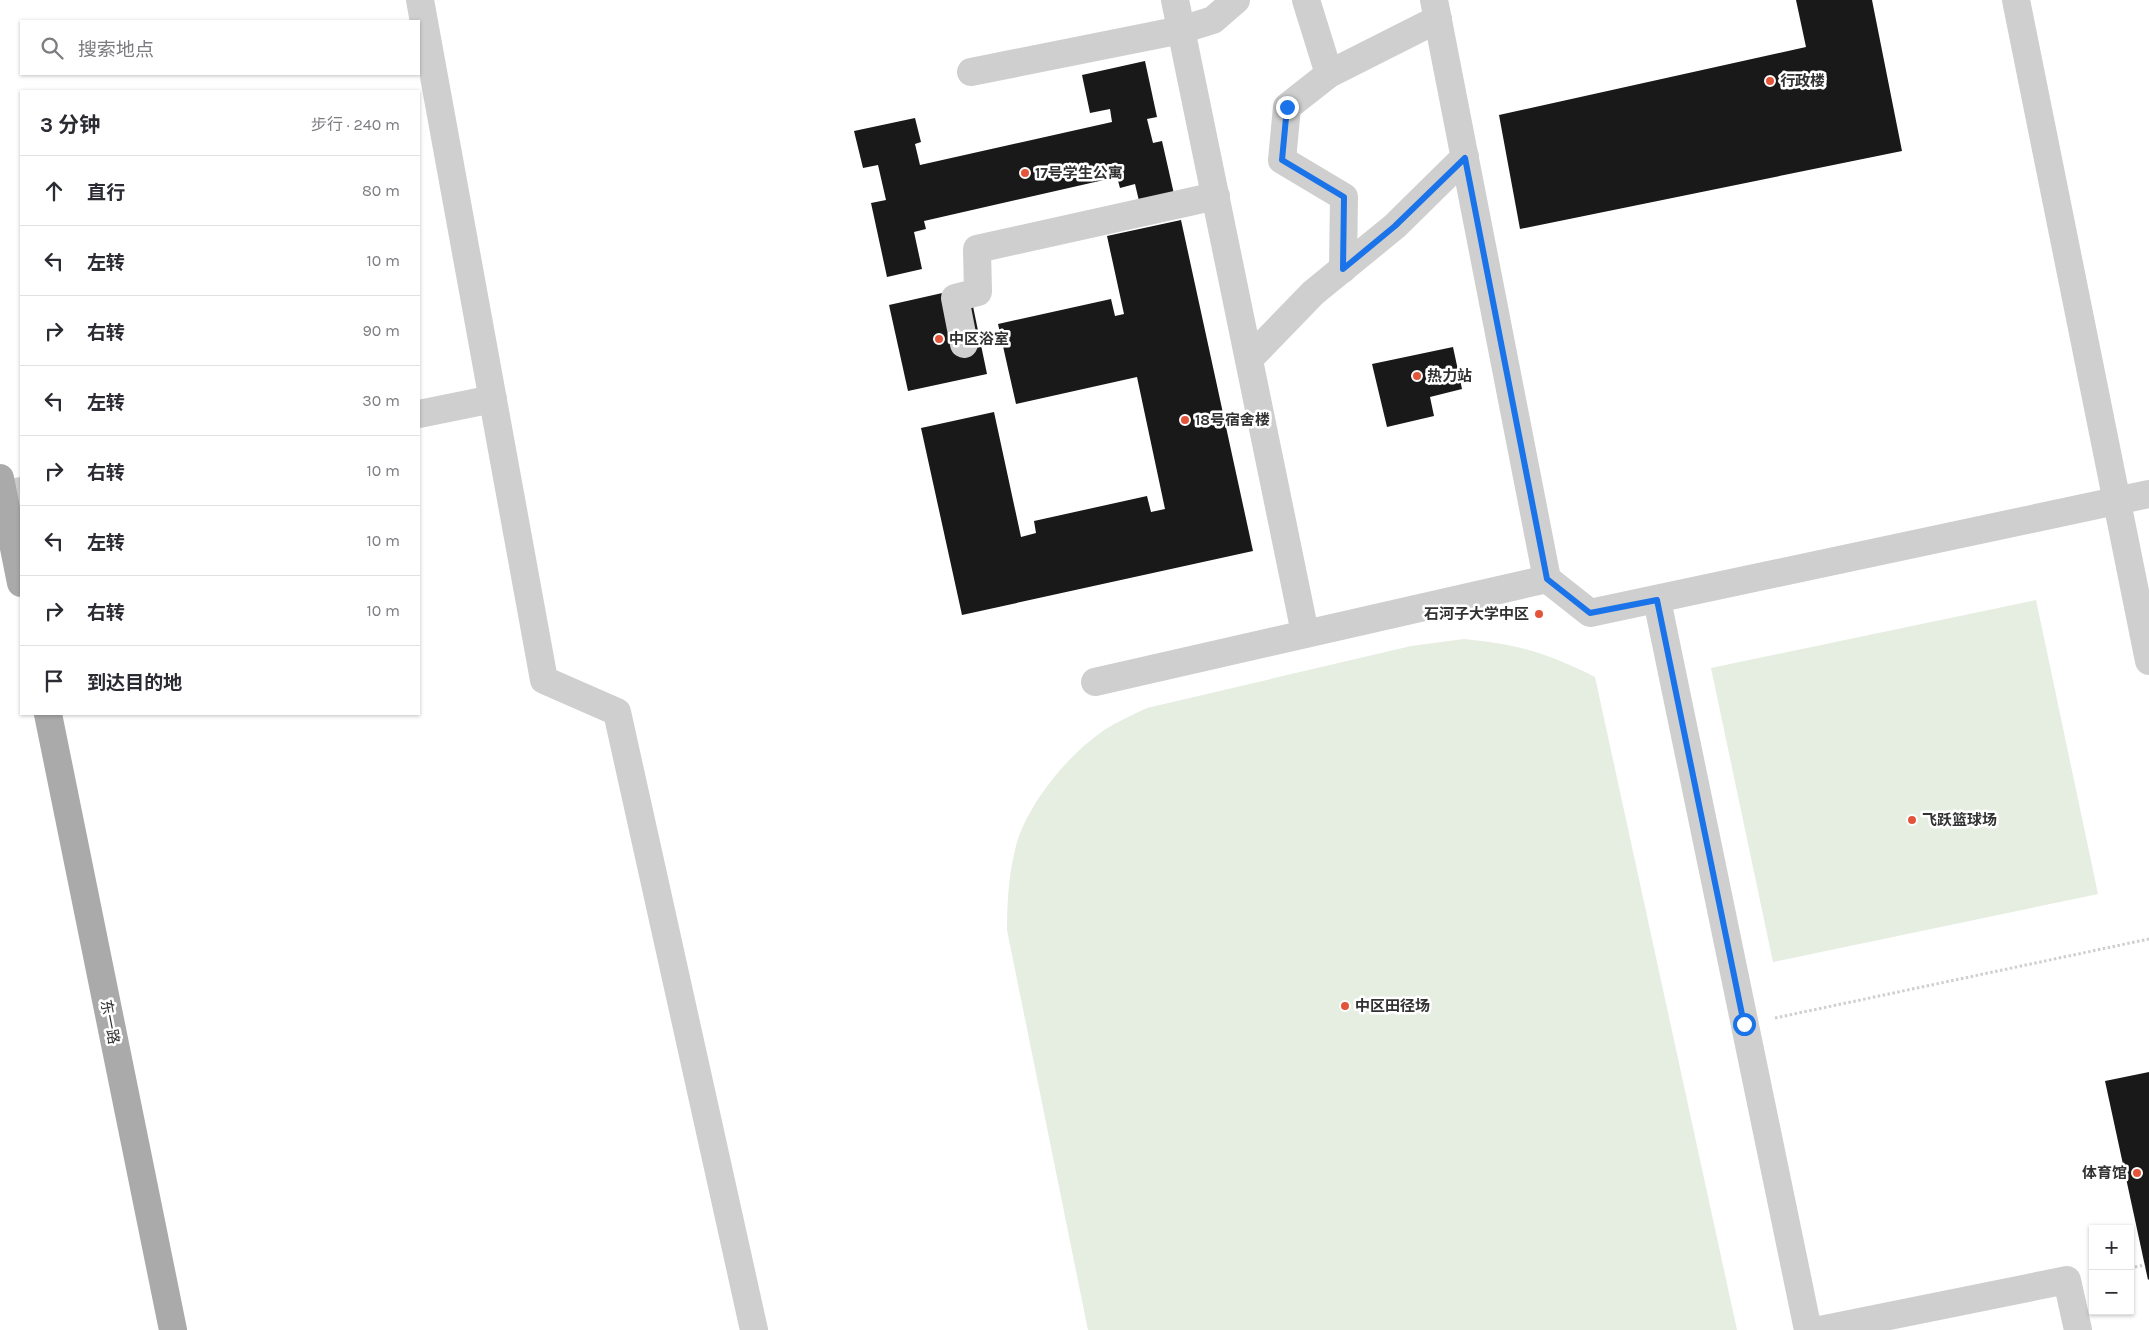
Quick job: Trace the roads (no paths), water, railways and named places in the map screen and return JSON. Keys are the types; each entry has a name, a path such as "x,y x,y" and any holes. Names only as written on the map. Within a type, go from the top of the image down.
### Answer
{"main road":[{"path":"8,488 20,576"},
{"name":"东一路","path":"48,715 173,1330"}],"lane":[{"path":"420,0 544,680 617,712 754,1330"},
{"path":"1175,0 1305,632"},
{"path":"971,72 1181,30 1214,20 1236,0"},
{"path":"1306,0 1329,74"},
{"path":"2016,0 2149,661"},
{"path":"1343,269 1344,197 1282,160 1287,107 1329,74 1436,10 1547,579 1590,613 2149,494"},
{"path":"1249,359 1313,293 1395,226 1465,158"},
{"path":"964,344 955,298 978,292 977,249 1216,196"},
{"path":"420,414 492,399"},
{"path":"1095,682 1305,632 1547,579"},
{"path":"1657,600 1808,1330"},
{"path":"1820,1330 2067,1280 2078,1330"}],"place":[{"name":"行政楼","path":"1770,81"},
{"name":"17号学生公寓","path":"1025,173"},
{"name":"中区浴室","path":"939,339"},
{"name":"热力站","path":"1417,376"},
{"name":"18号宿舍楼","path":"1185,420"},
{"name":"石河子大学中区","path":"1539,614"},
{"name":"飞跃篮球场","path":"1912,820"},
{"name":"中区田径场","path":"1345,1006"},
{"name":"体育馆","path":"2137,1173"}]}
